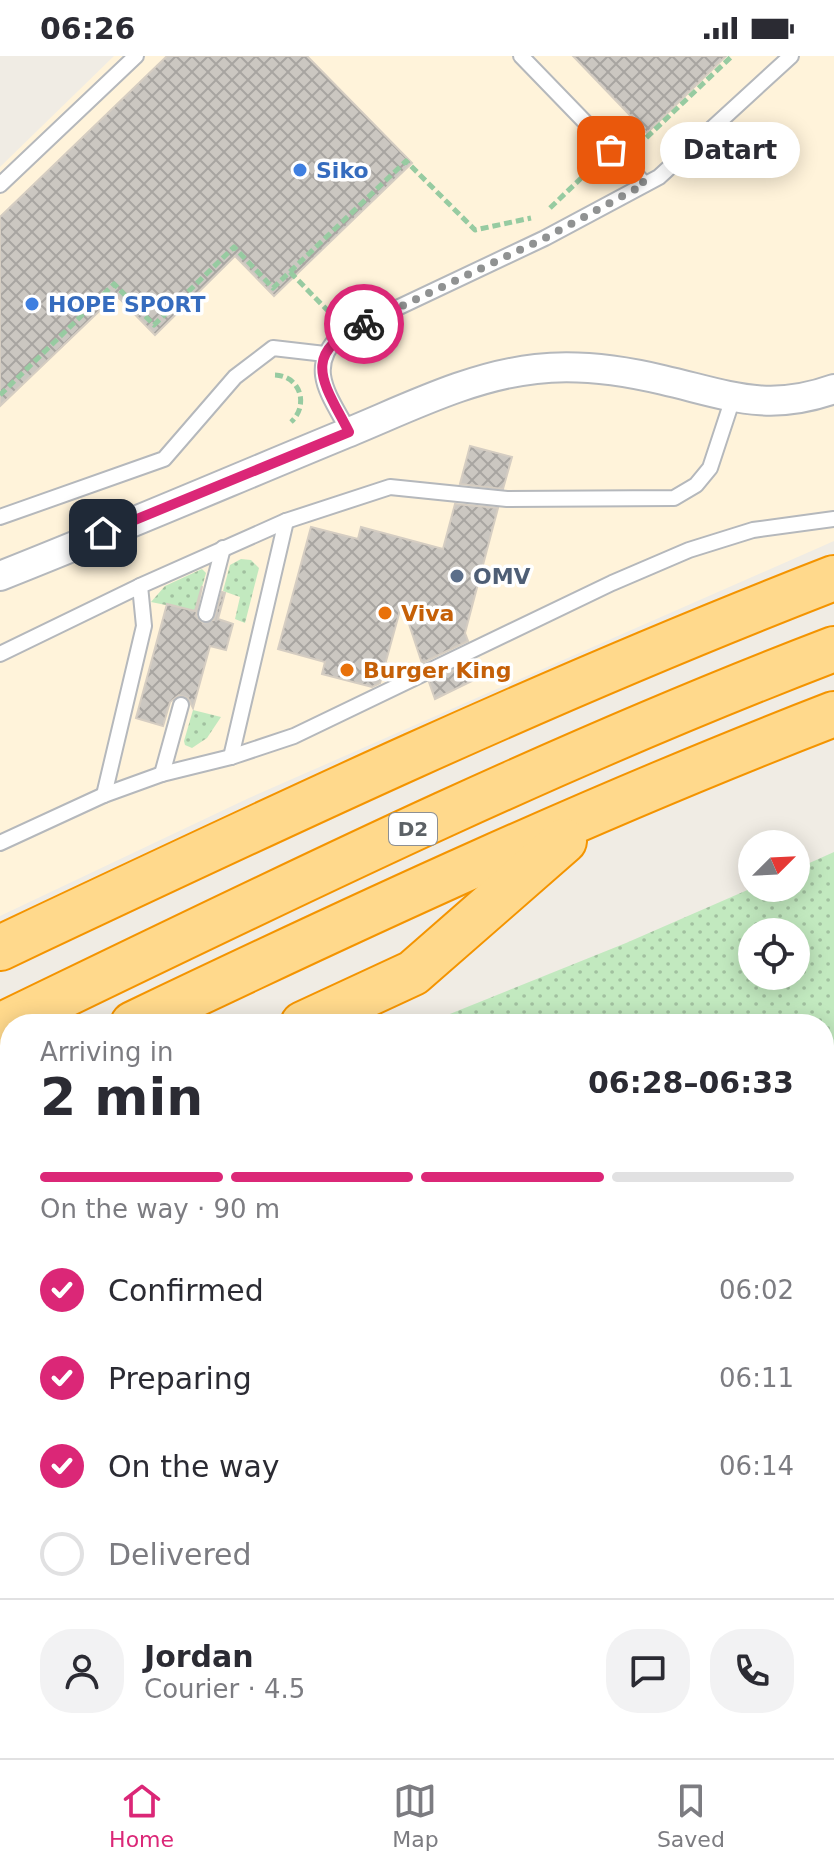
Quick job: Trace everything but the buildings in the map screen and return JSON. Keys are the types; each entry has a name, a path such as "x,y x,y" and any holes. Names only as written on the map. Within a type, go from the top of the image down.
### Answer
{"highway":[{"path":"0,948 326,794 717,624 834,578"},
{"name":"D2","path":"25,1014 351,856 737,686 834,649"},
{"path":"154,1014 375,908 759,743 834,714"},
{"path":"325,1014 413,973 596,813"}],"street":[{"path":"0,576 463,386 501,375 570,367 618,371 733,398 771,402 815,396 834,389"}],"lane":[{"path":"0,185 136,56"},
{"path":"521,56 645,184"},
{"path":"349,432 323,381 322,366 332,343 347,331 545,238 659,177 791,56"},
{"path":"0,517 164,459 235,377 273,348 325,354"},
{"path":"0,654 140,586 286,521 390,487 507,499 674,498 696,485 710,468 733,398"},
{"path":"0,843 104,795 162,774 231,757 294,736 612,583 689,550 753,530 834,519"},
{"path":"231,757 286,521"},
{"path":"206,614 223,548"},
{"path":"104,795 144,626 140,586"},
{"path":"162,774 181,705"}],"path":[{"path":"0,395 114,284 154,325 234,247 273,288 406,161 475,230 541,216 621,140 645,139 732,56"},
{"path":"290,272 347,331"}],"shaded area":[{"path":"114,56 834,56 834,541 249,798 0,916 0,167"}],"green space":[{"path":"241,559 251,560 259,568 245,623 235,619 240,597 223,591 230,565"},
{"path":"202,569 206,573 195,611 151,602 165,586"},
{"path":"193,710 221,717 207,738 192,748 184,741"},
{"path":"834,852 834,1014 450,1014 738,894 738,902 810,902 810,863"}],"way so far":[{"path":"364,324 545,238 645,184 611,150"}],"place":[{"name":"Datart","path":"611,150"},
{"name":"Siko","path":"300,170"},
{"name":"HOPE SPORT","path":"32,304"},
{"name":"OMV","path":"457,576"},
{"name":"Viva","path":"385,613"},
{"name":"Burger King","path":"347,670"}],"route":[{"path":"103,533 349,432 323,381 322,366 325,354 340,335 364,324"}]}
